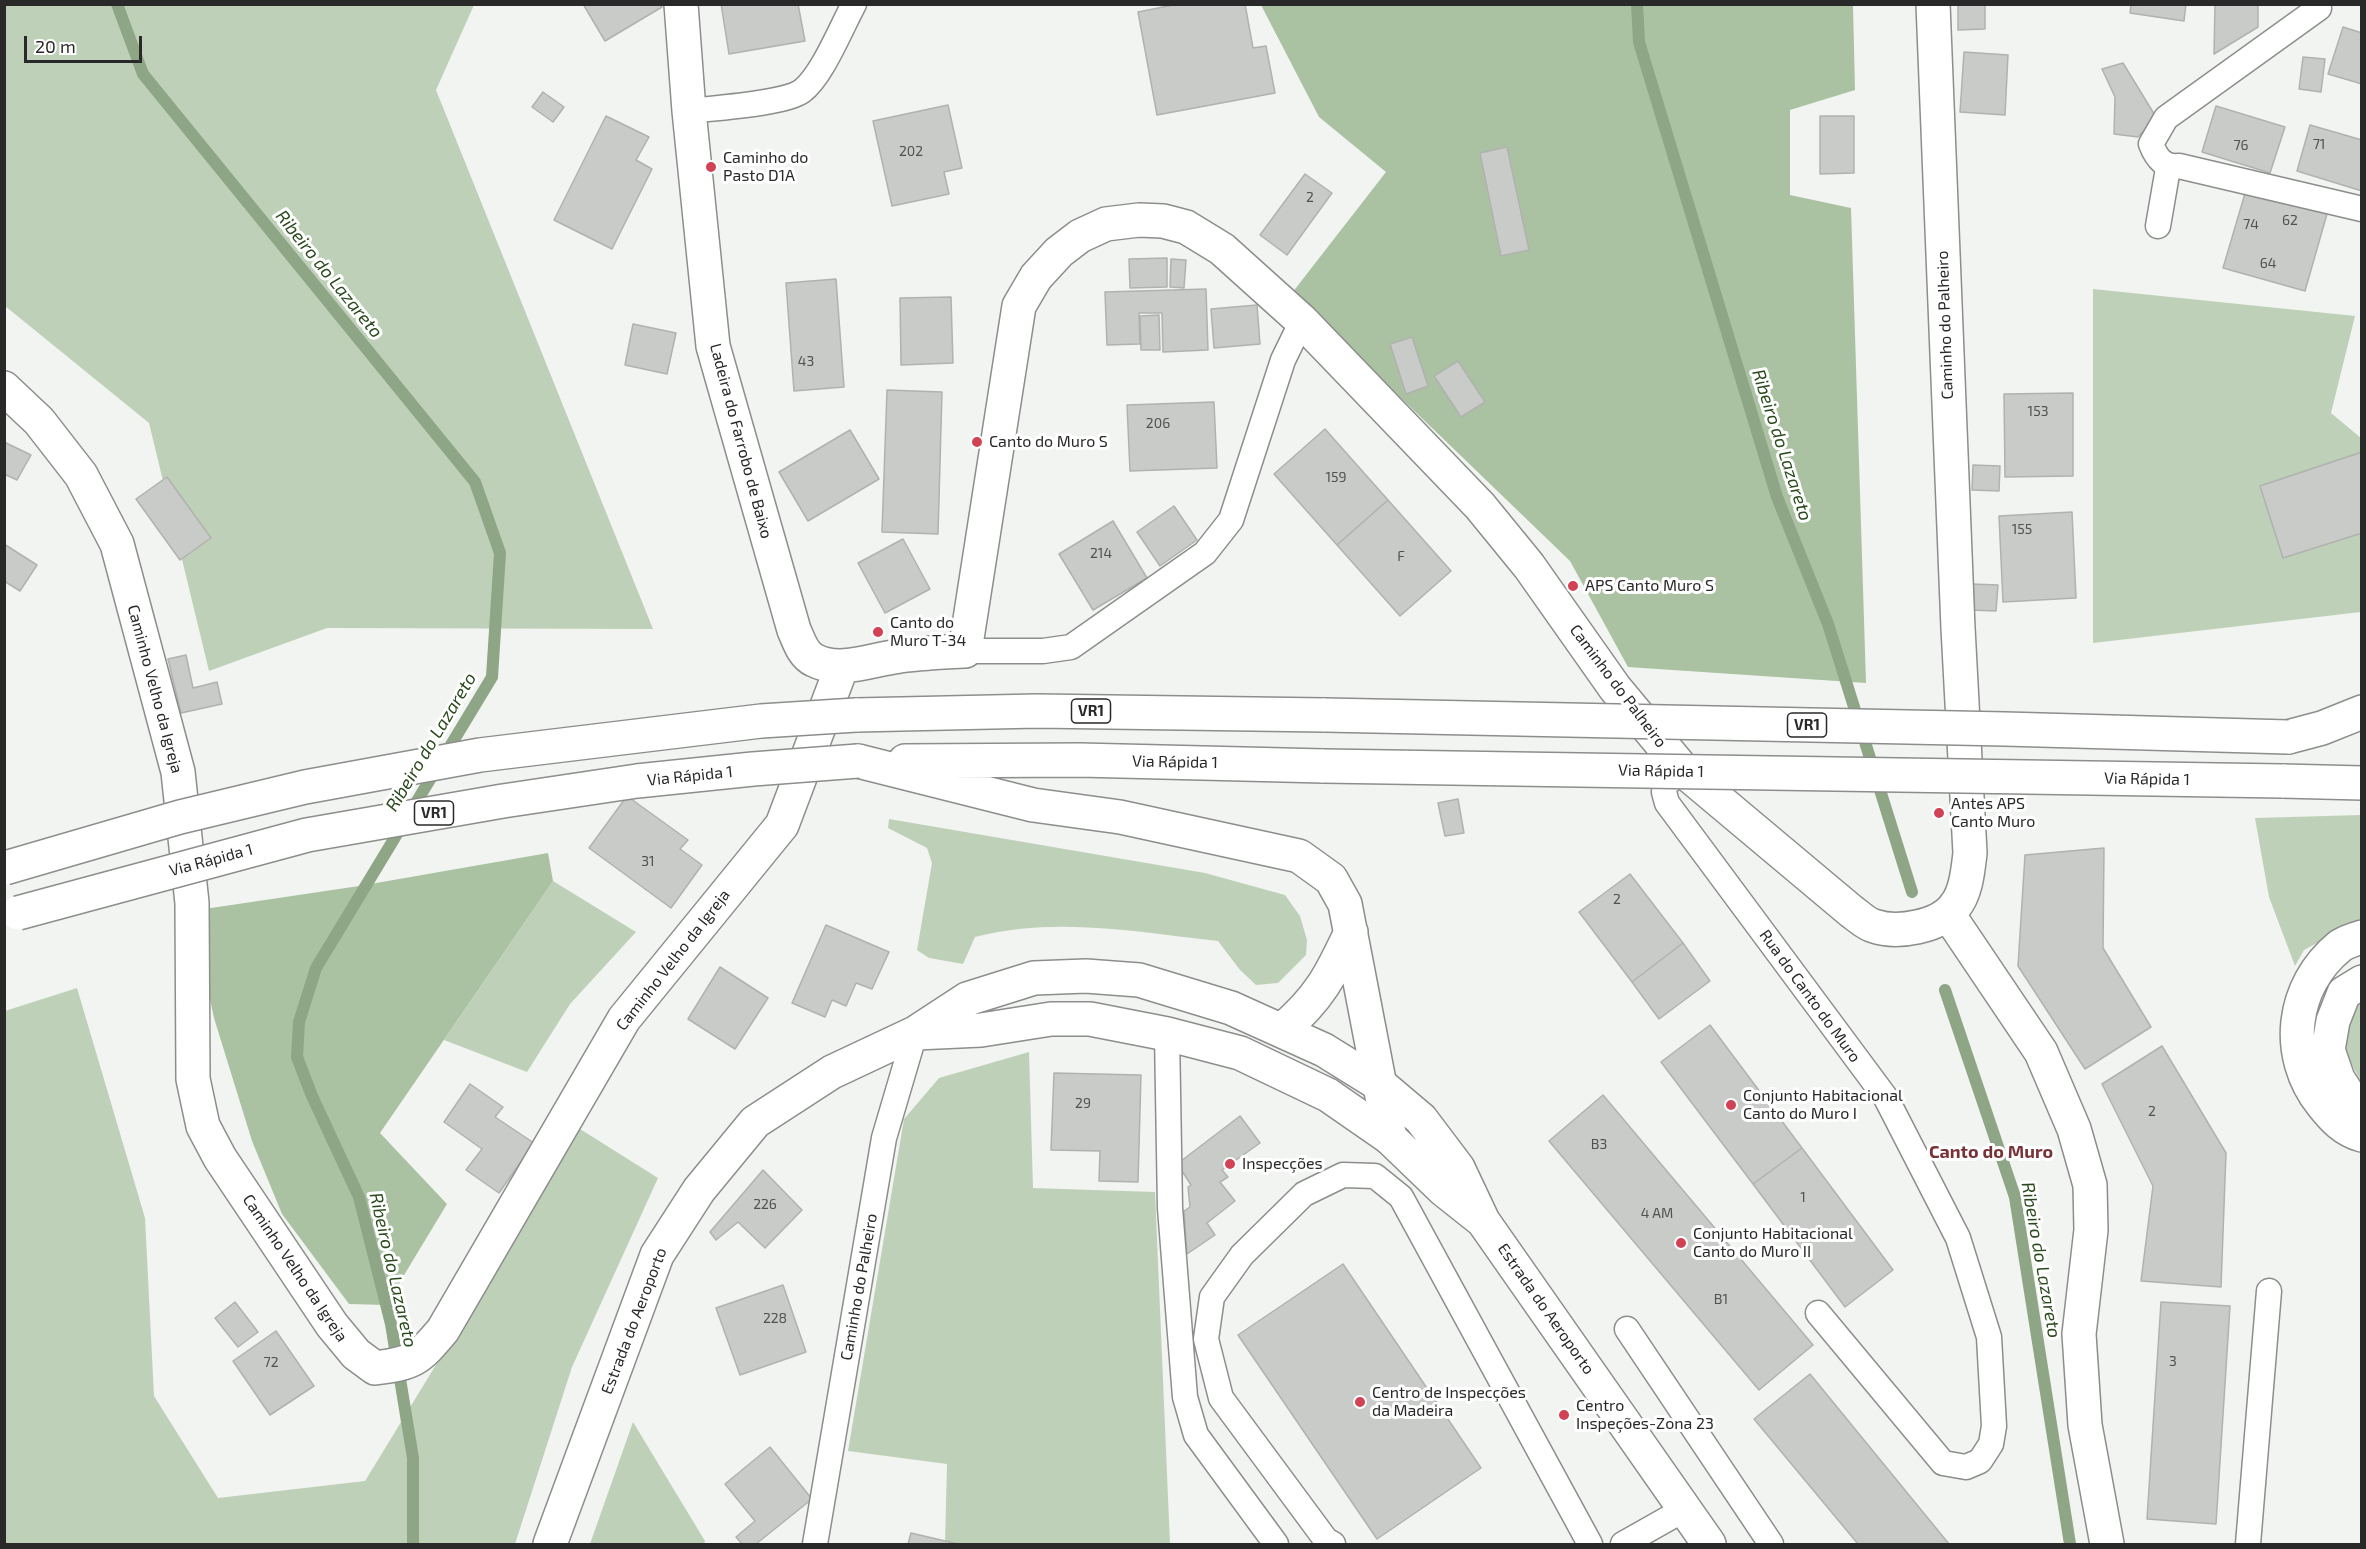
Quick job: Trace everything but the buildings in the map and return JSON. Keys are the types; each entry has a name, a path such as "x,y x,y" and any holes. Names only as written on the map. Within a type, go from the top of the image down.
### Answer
{"main road":[{"name":"Ladeira do Farrobo de Baixo","path":"681,4 689,111 713,346 794,630 803,650 809,657 816,662 842,666"},
{"name":"Caminho do Palheiro","path":"965,651 1019,306 1036,277 1059,252 1080,236 1106,224 1139,220 1163,221 1186,227 1222,249 1302,321 1480,506 1529,566 1615,688 1684,771 1843,905 1873,926 1899,930 1917,928 1947,914 1956,905 1967,876 1970,853 1958,628 1933,4"},
{"name":"Caminho Velho da Igreja","path":"4,388 39,421 81,475 117,544 178,772 192,903 193,1079 203,1126 219,1158 345,1342 356,1354 375,1368 400,1365 422,1355 443,1330 624,1019 782,825 842,666"},
{"path":"842,666 899,656 965,651"},
{"name":"VR1","path":"5,868 180,817 293,790 468,758 750,722 856,715 1048,711 1325,715 2361,737"},
{"path":"2288,737 2322,728 2361,712"},
{"name":"Via Rápida 1","path":"11,915 307,835 503,801 637,781 858,761 1080,760 2361,783"},
{"path":"858,761 1033,806 1120,817 1299,856 1331,879 1345,904 1371,1043 1382,1086 1390,1138"},
{"path":"1947,914 2041,1052 2074,1129 2090,1185 2091,1230 2079,1334 2085,1425 2107,1545"},
{"path":"1282,1030 1311,1005 1328,981 1351,932"},
{"path":"2361,937 2342,945 2312,977 2296,1024 2308,1082 2334,1119 2351,1132 2361,1135"},
{"name":"Estrada do Aeroporto","path":"550,1545 657,1255 699,1190 755,1122 832,1072 915,1033 968,999 1034,978 1086,976 1139,980 1231,1008 1324,1050 1382,1086 1421,1119 1458,1168 1483,1221 1709,1545"},
{"path":"2361,982 2344,993 2332,1022 2328,1050 2338,1079 2361,1116"},
{"name":"Estrada do Aeroporto","path":"915,1033 981,1030 1051,1019 1090,1019 1167,1034 1240,1053 1328,1095 1390,1138 1444,1190 1483,1221"}],"lane":[{"path":"689,111 776,100 801,92 814,78 854,4"},
{"path":"2319,8 2166,118 2151,144 2156,157 2171,167 2179,166 2361,209"},
{"path":"2158,226 2167,174 2171,167"},
{"path":"965,651 1043,651 1071,647 1205,553 1231,520 1283,360 1302,321"},
{"name":"Rua do Canto do Muro","path":"1684,771 1665,784 1664,792 1667,803 1886,1098 1958,1238 1989,1337 1994,1426 1991,1444 1980,1461 1966,1467 1943,1463 1818,1313"},
{"name":"Caminho do Palheiro","path":"815,1545 884,1138 915,1033"},
{"path":"1167,1034 1170,1208 1185,1397 1196,1435 1276,1545"},
{"path":"1333,1545 1326,1540 1221,1398 1206,1340 1212,1297 1242,1255 1304,1194 1343,1175 1375,1176 1401,1197 1590,1545"},
{"path":"2248,1545 2269,1291"},
{"path":"1627,1329 1771,1545"},
{"path":"1623,1545 1685,1509"}],"green space":[{"path":"4,5 474,5 436,90 653,629 327,628 209,671 149,423 5,306"},
{"path":"1261,5 1853,5 1855,90 1790,110 1790,195 1851,208 1866,683 1628,667 1570,561 1292,293 1386,172 1319,117"},
{"path":"2093,289 2355,316 2331,413 2361,438 2361,612 2093,643"},
{"path":"2361,815 2361,919 2304,950 2295,966 2269,897 2255,818"},
{"path":"889,819 1205,873 1285,895 1300,916 1307,940 1306,955 1278,983 1256,985 1240,970 1218,941 1127,930 1036,927 975,937 963,964 929,958 917,950 932,863 927,848 888,828"},
{"path":"548,853 553,881 380,1133 447,1204 386,1305 349,1304 282,1214 252,1141 214,1018 191,911 359,886"},
{"path":"553,881 636,932 570,1004 527,1072 444,1040"},
{"path":"77,988 145,1218 154,1396 218,1498 365,1481 580,1129 658,1178 572,1367 515,1544 5,1544 5,1011"},
{"path":"2361,1002 2361,1081 2349,1059 2345,1034 2349,1017"},
{"path":"1029,1052 1033,1188 1155,1192 1170,1544 945,1544 947,1464 848,1451 904,1119 939,1078"},
{"path":"633,1422 705,1541 704,1544 590,1544"}],"waterway":[{"name":"Ribeiro do Lazareto","path":"117,4 143,74 475,482 500,553 492,677 316,968 299,1022 297,1057 312,1096 359,1197 391,1324 413,1458 413,1544"},
{"name":"Ribeiro do Lazareto","path":"1637,4 1639,42 1777,497 1828,624 1912,892"},
{"name":"Ribeiro do Lazareto","path":"1945,990 2015,1197 2070,1544"}],"place":[{"name":"Caminho do Pasto D1A","path":"711,167"},
{"name":"Canto do Muro S","path":"977,442"},
{"name":"APS Canto Muro S","path":"1573,586"},
{"name":"Canto do Muro T-34","path":"878,632"},
{"name":"Antes APS Canto Muro","path":"1939,813"},
{"name":"Conjunto Habitacional Canto do Muro I","path":"1731,1105"},
{"name":"Inspecções","path":"1230,1164"},
{"name":"Conjunto Habitacional Canto do Muro II","path":"1681,1243"},
{"name":"Centro de Inspecções da Madeira","path":"1360,1402"},
{"name":"Centro Inspeções-Zona 23","path":"1564,1415"}],"district":[{"name":"Canto do Muro","path":"1991,1152"}]}
